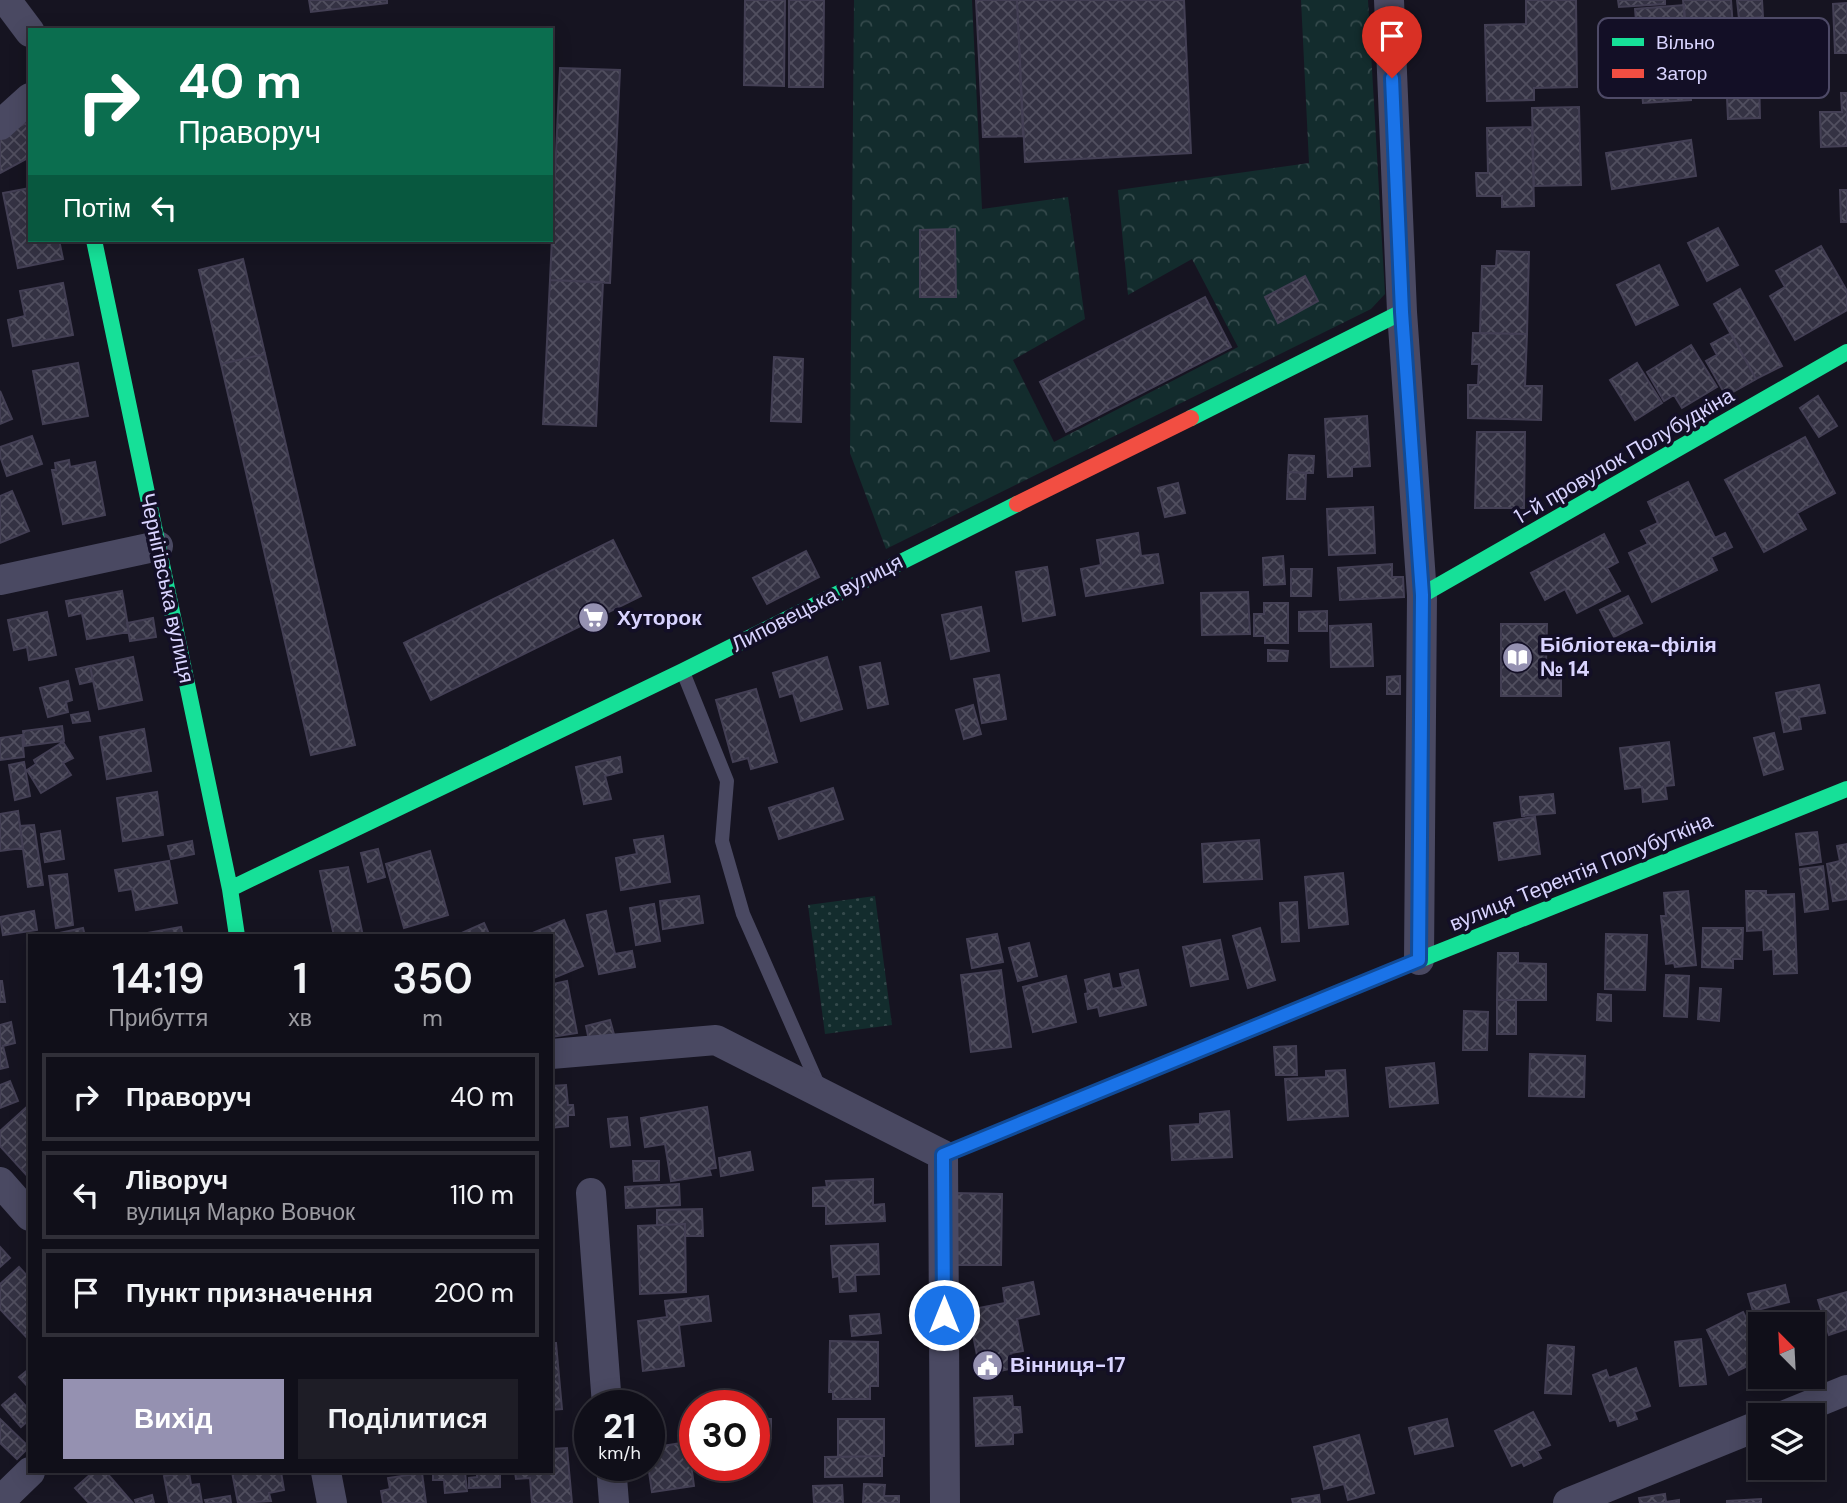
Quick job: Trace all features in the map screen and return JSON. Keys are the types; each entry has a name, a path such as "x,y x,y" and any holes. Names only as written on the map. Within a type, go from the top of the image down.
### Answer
{"street":[{"path":"6,0 28,29"},
{"path":"1389,0 1402,312 1422,595 1419,960"},
{"path":"0,125 28,100"},
{"name":"Чернігівська вулиця","path":"94,242 230,889 237,934"},
{"name":"Липовецька вулиця","path":"230,889 683,671 1402,312"},
{"name":"1-й провулок Полубудкіна","path":"1422,595 1847,352"},
{"path":"0,580 158,546"},
{"name":"вулиця Терентія Полубуткіна","path":"943,1155 1419,960 1847,789"},
{"path":"553,1054 716,1040 943,1155 945,1503"},
{"path":"0,1182 28,1214"},
{"path":"591,1193 606,1390"},
{"path":"1815,1403 1847,1390"},
{"path":"1567,1503 1748,1430"},
{"path":"0,1501 29,1473"},
{"path":"326,1473 332,1503"},
{"path":"612,1481 614,1503"}],"lane":[{"path":"683,671 727,781 722,841 743,914 822,1094"}],"green space":[{"path":"854,0 972,0 982,209 1068,197 1085,319 1013,360 1054,442 1238,347 1192,259 1128,295 1118,190 1309,163 1301,0 1368,0 1385,294 1371,309 886,549 850,453"},
{"path":"875,896 892,1025 825,1034 808,905"}],"building":[{"path":"309,0 387,0 387,3 311,12"},
{"path":"745,0 785,0 784,86 744,85"},
{"path":"789,0 824,0 823,87 789,87"},
{"path":"976,0 1017,0 1023,136 983,137"},
{"path":"1017,0 1184,0 1191,153 1025,162"},
{"path":"1526,0 1576,0 1577,87 1534,88 1534,100 1487,101 1485,25 1526,24"},
{"path":"1618,0 1665,0 1665,4 1619,7"},
{"path":"1683,0 1731,0 1732,18 1684,18"},
{"path":"1737,0 1762,0 1763,17 1739,18"},
{"path":"1847,3 1847,53 1835,53 1833,4"},
{"path":"1684,5 1685,18 1636,18 1635,9"},
{"path":"560,68 620,70 610,283 550,280"},
{"path":"1841,93 1847,93 1847,146 1821,147 1820,112 1842,112"},
{"path":"1643,98 1691,98 1691,100 1643,103"},
{"path":"1727,98 1760,98 1760,118 1728,119"},
{"path":"1579,107 1581,185 1534,186 1532,108"},
{"path":"28,122 28,158 0,173 0,136"},
{"path":"1532,127 1534,206 1502,207 1502,196 1477,196 1476,173 1488,173 1487,128"},
{"path":"1691,140 1696,176 1612,189 1606,153"},
{"path":"28,188 28,242 59,242 63,259 18,268 3,193"},
{"path":"1840,190 1847,190 1847,222 1841,222"},
{"path":"1718,228 1738,265 1707,281 1688,243"},
{"path":"955,229 956,297 920,297 920,230"},
{"path":"1821,246 1847,291 1847,310 1795,340 1770,296 1785,287 1776,271"},
{"path":"1497,251 1529,252 1527,334 1480,333 1482,266 1496,266"},
{"path":"243,259 265,354 221,364 199,270"},
{"path":"1659,265 1678,305 1636,325 1617,285"},
{"path":"1305,276 1318,301 1278,323 1265,297"},
{"path":"550,280 603,282 596,426 543,424"},
{"path":"63,283 73,335 13,346 8,320 25,316 20,291"},
{"path":"1740,289 1782,366 1756,379 1714,304"},
{"path":"1205,297 1231,347 1066,432 1040,382"},
{"path":"1473,333 1527,334 1525,386 1542,386 1541,420 1468,418 1468,385 1478,385 1479,364 1472,364"},
{"path":"1731,333 1756,379 1726,396 1706,361 1717,355 1711,344"},
{"path":"1691,345 1717,387 1682,408 1674,395 1664,401 1647,372"},
{"path":"265,354 355,745 311,755 221,364"},
{"path":"774,357 803,359 801,422 771,421"},
{"path":"78,363 88,416 43,424 33,371"},
{"path":"1637,363 1662,403 1635,420 1610,380"},
{"path":"0,391 12,419 0,424"},
{"path":"1818,396 1837,426 1819,437 1800,408"},
{"path":"1367,416 1370,466 1352,467 1352,476 1328,477 1325,419"},
{"path":"1477,432 1525,432 1524,508 1475,508"},
{"path":"32,436 42,464 7,476 0,456 0,447"},
{"path":"1805,437 1835,493 1797,513 1806,529 1764,552 1725,480"},
{"path":"1289,455 1314,456 1313,473 1288,472"},
{"path":"69,460 70,467 95,462 105,515 63,524 52,470 56,470 55,463"},
{"path":"1288,472 1306,473 1305,499 1287,499"},
{"path":"1688,482 1715,538 1725,533 1732,547 1711,557 1717,570 1652,602 1629,553 1648,544 1641,531 1658,523 1648,502"},
{"path":"1178,483 1185,513 1165,517 1158,488"},
{"path":"12,491 29,531 0,543 0,496"},
{"path":"1373,507 1375,553 1329,555 1327,509"},
{"path":"1138,533 1141,556 1158,554 1163,583 1086,596 1081,569 1101,565 1097,540"},
{"path":"1604,534 1618,562 1607,568 1620,591 1577,613 1565,589 1545,600 1531,573"},
{"path":"613,540 641,596 431,700 404,643"},
{"path":"806,551 819,577 767,604 753,578"},
{"path":"1283,556 1285,584 1264,585 1263,558"},
{"path":"1392,564 1392,577 1403,577 1404,597 1340,600 1338,568"},
{"path":"1047,567 1055,615 1023,621 1016,572"},
{"path":"1291,569 1312,569 1311,596 1291,596"},
{"path":"122,591 129,632 87,639 82,613 69,616 66,601"},
{"path":"1248,592 1250,634 1202,635 1201,593"},
{"path":"1628,596 1642,623 1614,637 1600,610"},
{"path":"1264,603 1288,603 1288,643 1265,643 1265,636 1254,636 1254,614 1264,614"},
{"path":"981,607 989,651 951,659 942,615"},
{"path":"1327,611 1327,631 1299,631 1299,612"},
{"path":"47,612 56,655 29,660 27,647 14,650 8,620"},
{"path":"153,618 156,637 130,641 127,623"},
{"path":"1371,624 1373,666 1331,667 1330,626"},
{"path":"1501,624 1547,624 1546,664 1561,664 1561,696 1501,696"},
{"path":"1268,650 1288,651 1287,661 1268,661"},
{"path":"133,657 142,700 99,709 90,666"},
{"path":"827,657 842,709 801,721 793,693 780,697 773,673"},
{"path":"880,663 888,704 868,708 860,667"},
{"path":"90,666 93,681 80,684 76,669"},
{"path":"999,675 1006,719 982,723 974,679"},
{"path":"1400,676 1400,694 1387,694 1387,677"},
{"path":"68,681 72,700 66,702 68,712 48,717 40,688"},
{"path":"1819,685 1825,713 1799,717 1801,729 1784,732 1776,693"},
{"path":"756,689 777,762 751,769 748,758 733,762 716,700"},
{"path":"973,705 981,734 964,739 956,710"},
{"path":"88,712 90,721 73,723 71,715"},
{"path":"62,726 64,741 25,746 23,731"},
{"path":"144,729 151,771 107,779 100,737"},
{"path":"1774,733 1783,769 1764,775 1754,738"},
{"path":"22,735 24,757 0,760 0,738"},
{"path":"63,742 73,758 63,763 71,775 41,793 27,770 36,764 34,760"},
{"path":"1669,742 1674,785 1665,786 1667,799 1643,802 1642,787 1625,789 1620,748"},
{"path":"620,757 622,772 605,776 611,799 584,804 576,767"},
{"path":"24,762 30,796 15,800 9,765"},
{"path":"833,788 843,819 779,839 769,808"},
{"path":"157,792 163,835 123,841 117,798"},
{"path":"1553,794 1555,813 1522,816 1520,797"},
{"path":"18,811 23,848 0,851 0,814"},
{"path":"1535,817 1540,854 1499,860 1494,823"},
{"path":"34,825 43,885 28,887 20,826"},
{"path":"60,831 64,859 45,862 41,834"},
{"path":"1817,832 1821,862 1800,865 1796,834"},
{"path":"663,836 670,882 621,890 616,858 637,854 634,840"},
{"path":"1259,840 1262,879 1204,882 1202,844"},
{"path":"192,841 194,854 171,859 168,846"},
{"path":"1847,844 1847,899 1833,901 1827,864 1840,861 1837,846"},
{"path":"378,849 385,877 368,882 361,853"},
{"path":"430,851 448,915 404,928 386,864"},
{"path":"169,861 177,903 136,910 132,889 119,891 115,870"},
{"path":"1823,866 1828,909 1805,912 1800,869"},
{"path":"348,867 363,934 334,934 320,871"},
{"path":"1343,873 1348,924 1309,928 1305,877"},
{"path":"67,874 73,925 56,928 49,876"},
{"path":"1688,891 1696,965 1675,967 1674,963 1666,964 1661,916 1666,916 1664,893"},
{"path":"1746,891 1766,891 1766,895 1794,894 1797,973 1774,974 1773,949 1764,950 1763,930 1747,931"},
{"path":"699,896 703,923 663,929 660,901"},
{"path":"1297,902 1299,941 1282,942 1280,903"},
{"path":"654,904 660,941 636,945 630,908"},
{"path":"34,911 37,930 3,935 0,917"},
{"path":"606,911 615,954 632,951 635,967 599,974 587,915"},
{"path":"564,920 583,966 553,978 553,934 530,934"},
{"path":"484,923 489,934 459,934"},
{"path":"181,927 183,934 142,934"},
{"path":"83,928 84,934 55,934"},
{"path":"1260,928 1275,980 1248,988 1233,936"},
{"path":"1703,928 1743,928 1742,959 1733,959 1733,968 1702,967"},
{"path":"997,934 1003,962 972,968 967,939"},
{"path":"1606,934 1647,935 1645,990 1605,989"},
{"path":"1220,940 1228,979 1191,986 1183,947"},
{"path":"1029,943 1037,976 1018,981 1009,948"},
{"path":"1498,953 1518,953 1518,963 1546,964 1546,1000 1497,1000"},
{"path":"1001,970 1011,1047 971,1052 961,975"},
{"path":"1138,970 1146,1005 1100,1016 1098,1007 1088,1009 1085,980 1109,974 1112,989 1123,987 1120,974"},
{"path":"1666,975 1689,976 1687,1017 1664,1016"},
{"path":"1066,976 1076,1022 1033,1032 1023,987"},
{"path":"2,981 5,1002 0,1002"},
{"path":"567,981 577,1033 553,1037 553,984"},
{"path":"1700,988 1721,989 1719,1021 1698,1019"},
{"path":"1598,994 1611,995 1611,1021 1597,1020"},
{"path":"1497,1000 1516,1000 1516,1034 1497,1034"},
{"path":"1464,1011 1488,1012 1487,1050 1463,1050"},
{"path":"610,1020 615,1038 590,1045 586,1026"},
{"path":"11,1022 15,1043 3,1046 8,1067 0,1069 0,1025"},
{"path":"1296,1046 1297,1075 1276,1075 1274,1047"},
{"path":"1530,1054 1585,1056 1584,1097 1529,1096"},
{"path":"1434,1063 1438,1103 1390,1107 1386,1068"},
{"path":"1345,1070 1348,1116 1288,1120 1285,1079 1326,1077 1326,1071"},
{"path":"10,1081 18,1101 0,1108 0,1085"},
{"path":"566,1085 568,1105 573,1105 574,1115 568,1115 568,1126 553,1128 553,1086"},
{"path":"28,1106 28,1177 0,1146 0,1131"},
{"path":"707,1107 716,1168 709,1169 711,1175 671,1181 665,1144 645,1147 641,1118"},
{"path":"1229,1111 1232,1157 1172,1160 1170,1126 1200,1124 1200,1114"},
{"path":"627,1117 630,1145 611,1147 608,1119"},
{"path":"750,1152 753,1170 721,1176 719,1158"},
{"path":"633,1161 659,1161 659,1180 634,1181"},
{"path":"873,1179 873,1205 884,1204 885,1221 826,1224 826,1206 813,1206 813,1188 827,1187 826,1181"},
{"path":"679,1184 680,1205 626,1208 625,1187"},
{"path":"954,1193 1002,1194 1001,1265 953,1265"},
{"path":"702,1209 703,1236 685,1236 685,1224 657,1225 657,1210"},
{"path":"685,1224 686,1292 640,1294 638,1226"},
{"path":"878,1244 879,1274 855,1275 856,1291 840,1292 839,1276 833,1277 831,1246"},
{"path":"0,1247 10,1258 0,1267"},
{"path":"19,1267 28,1277 28,1339 0,1309 0,1284"},
{"path":"1033,1282 1039,1314 1017,1319 1023,1351 1011,1353 1014,1368 981,1375 968,1310 1005,1303 1003,1288"},
{"path":"1785,1285 1789,1302 1753,1311 1748,1294"},
{"path":"1847,1292 1847,1329 1829,1335 1825,1312 1822,1312 1818,1300"},
{"path":"708,1296 711,1321 679,1325 684,1366 643,1371 638,1321 667,1317 665,1301"},
{"path":"1743,1312 1748,1322 1748,1366 1729,1375 1707,1330"},
{"path":"879,1314 881,1333 852,1336 850,1316"},
{"path":"1701,1339 1706,1384 1680,1386 1675,1342"},
{"path":"830,1341 878,1342 878,1386 870,1386 870,1399 833,1399 833,1392 829,1392"},
{"path":"553,1343 556,1343 562,1409 553,1410"},
{"path":"1548,1345 1574,1347 1571,1394 1545,1393"},
{"path":"1636,1368 1650,1406 1634,1412 1637,1419 1618,1426 1616,1419 1610,1421 1593,1375 1606,1370 1609,1378"},
{"path":"28,1370 28,1387 19,1377"},
{"path":"15,1394 28,1409 28,1421 21,1427 2,1405"},
{"path":"1012,1396 1013,1407 1020,1407 1022,1432 1013,1433 1013,1444 976,1446 974,1398"},
{"path":"1533,1412 1550,1445 1537,1451 1541,1458 1524,1466 1522,1462 1512,1466 1495,1431"},
{"path":"0,1419 28,1448 17,1459 0,1443"},
{"path":"838,1419 884,1419 884,1456 838,1457"},
{"path":"1447,1419 1453,1446 1415,1454 1409,1428"},
{"path":"1359,1435 1374,1493 1348,1500 1344,1484 1324,1489 1314,1447"},
{"path":"679,1443 679,1481 693,1481 694,1486 652,1492 650,1481 665,1481 665,1446"},
{"path":"567,1448 572,1503 532,1503 530,1478 516,1479 515,1473 553,1473 553,1449"},
{"path":"882,1456 882,1476 825,1477 825,1457"},
{"path":"92,1473 107,1473 132,1502 89,1503 75,1488"},
{"path":"189,1473 191,1485 199,1484 202,1503 169,1503 164,1476"},
{"path":"232,1473 281,1473 284,1490 269,1493 271,1501 238,1503"},
{"path":"422,1473 426,1503 383,1503 381,1491 390,1489 388,1478"},
{"path":"433,1473 465,1473 467,1491 445,1493 444,1480 433,1480"},
{"path":"477,1473 500,1473 500,1487 469,1488 469,1478 477,1477"},
{"path":"864,1484 885,1485 884,1496 899,1496 899,1503 863,1503"},
{"path":"842,1485 843,1503 814,1503 813,1486"},
{"path":"1665,1494 1666,1502 1679,1500 1679,1503 1640,1503 1639,1498"},
{"path":"152,1495 154,1503 136,1503 135,1500"},
{"path":"1319,1495 1320,1503 1293,1503 1292,1499"},
{"path":"230,1496 231,1503 206,1503 205,1500"},
{"path":"1761,1499 1761,1503 1727,1503 1727,1501"}],"traffic: fast":[{"path":"94,242 230,889 237,934"},
{"path":"1191,418 1402,312"},
{"path":"1422,595 1847,352"},
{"path":"230,889 683,671 1017,504"},
{"path":"943,1155 1419,960 1847,789"}],"traffic: jam":[{"path":"1017,504 1191,418"}],"place":[{"name":"Хуторок","path":"594,618"},
{"name":"Бібліотека-філія № 14","path":"1517,657"},
{"name":"Вінниця-17","path":"987,1365"}],"route":[{"path":"944,1315 943,1155 1419,960 1422,595 1402,312 1392,78"}]}
